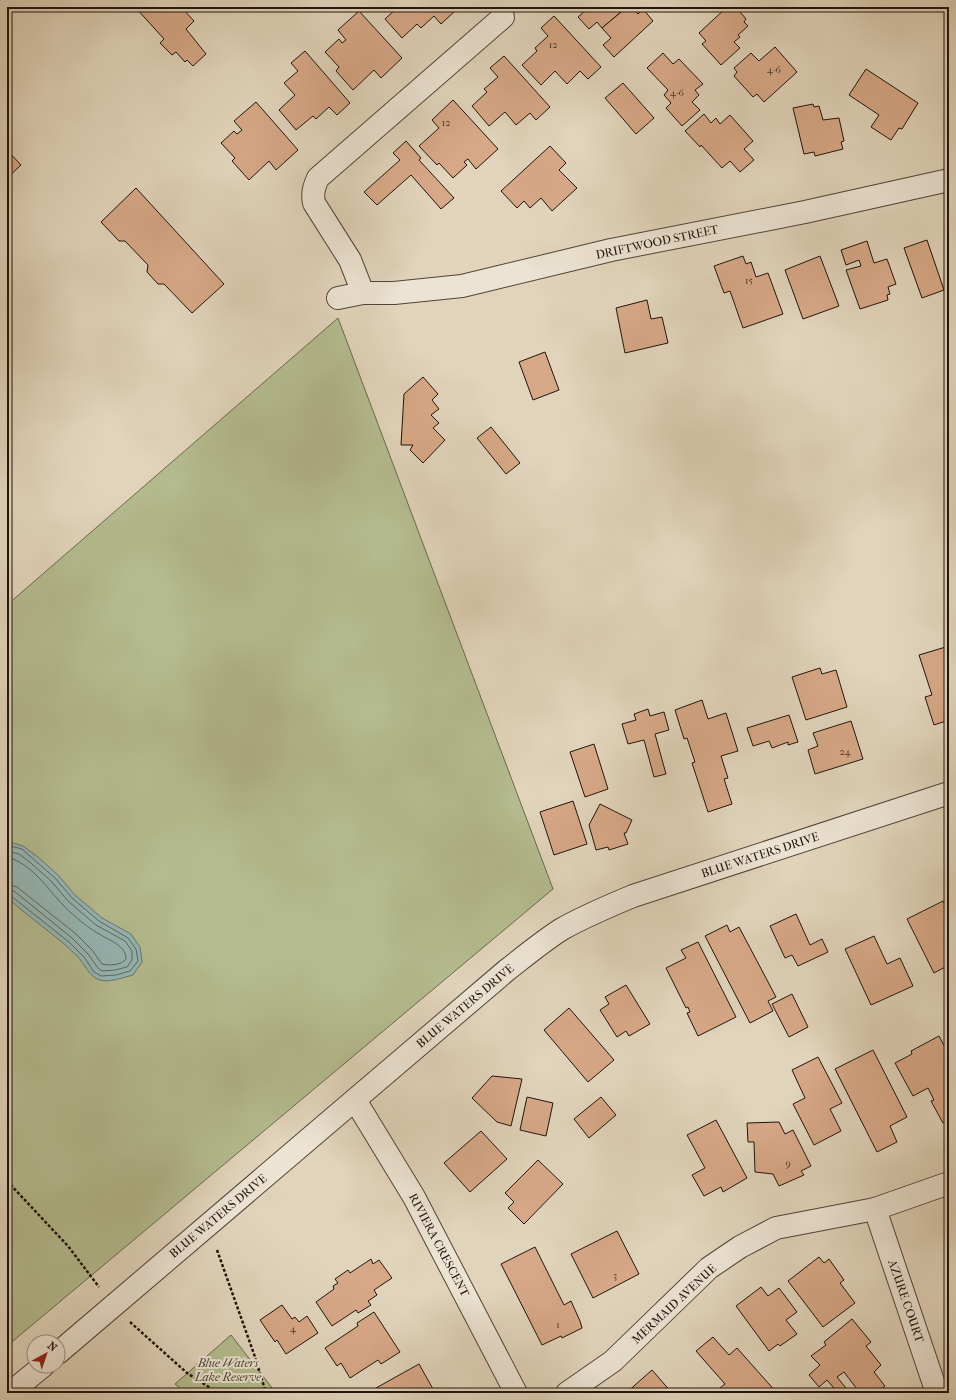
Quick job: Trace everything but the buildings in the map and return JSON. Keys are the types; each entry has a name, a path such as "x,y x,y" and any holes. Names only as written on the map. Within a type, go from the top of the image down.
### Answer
{"street":[{"path":"363,293 350,260 314,203 312,194 318,178 503,17"},
{"name":"DRIFTWOOD STREET","path":"338,298 363,293 394,293 462,286 611,250 805,212 949,180"},
{"name":"BLUE WATERS DRIVE","path":"66,1346 532,950 562,930 588,916 633,896 949,793"},
{"name":"RIVIERA CRESCENT","path":"355,1100 414,1197 516,1393"},
{"name":"MERMAID AVENUE","path":"567,1393 613,1361 709,1268 740,1247 776,1228 875,1208 949,1183"},
{"name":"AZURE COURT","path":"875,1208 937,1393"},
{"path":"10,1393 33,1374"}],"path":[{"path":"7,1181 68,1246 113,1306 187,1373 218,1393"},
{"path":"208,1225 254,1354 266,1393"}],"green space":[{"path":"338,318 553,889 7,1346 7,605"},
{"name":"Blue Waters Lake Reserve","path":"231,1335 276,1393 186,1393 175,1384"}],"water":[{"path":"7,841 23,846 38,857 58,875 75,895 102,918 131,934 140,947 142,962 133,975 107,981 96,978 69,948 7,897"}]}
